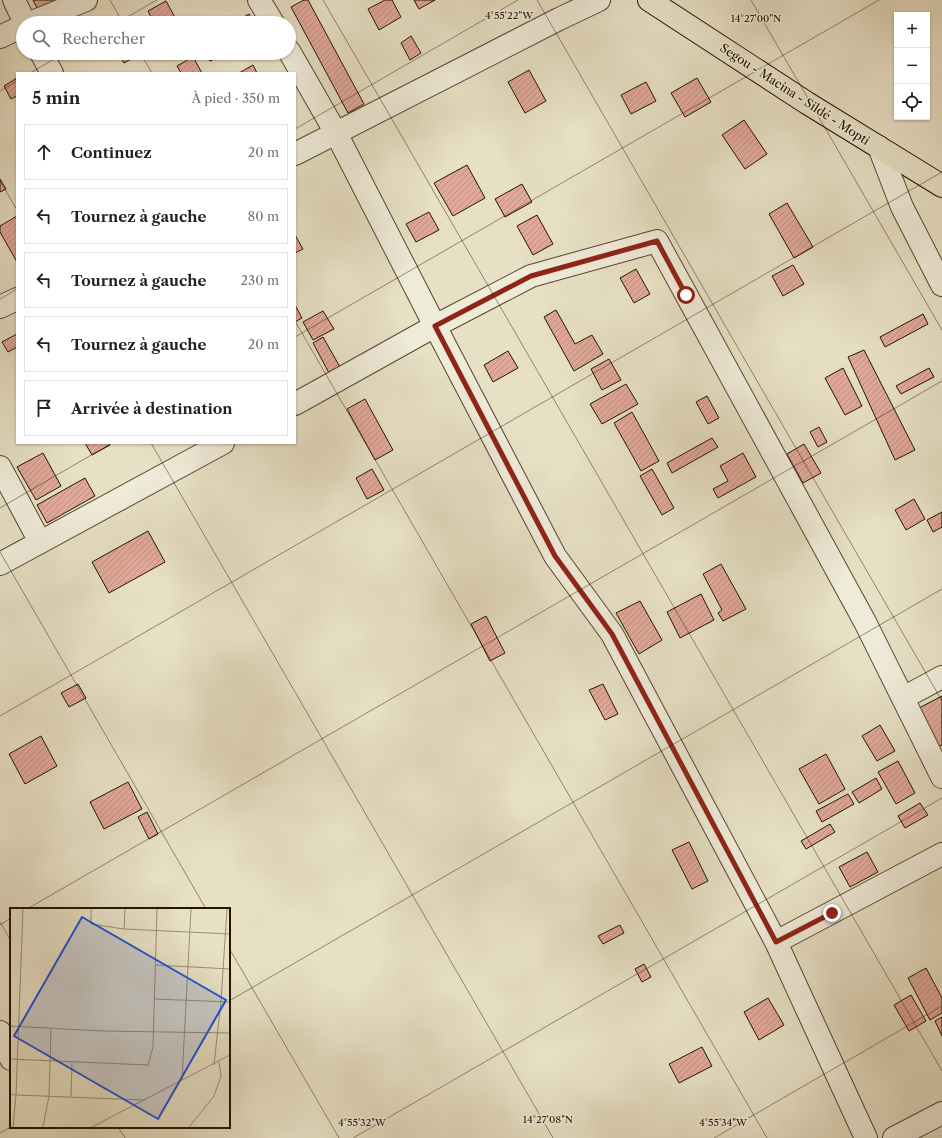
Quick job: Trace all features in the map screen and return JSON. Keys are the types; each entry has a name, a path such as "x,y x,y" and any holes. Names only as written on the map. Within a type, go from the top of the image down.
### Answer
{"main road":[{"name":"Segou - Macina - Sildé - Mopti","path":"649,0 801,98 942,186"}],"street":[{"path":"14,0 22,16"},
{"path":"47,16 86,0"},
{"path":"259,0 269,16"},
{"path":"296,153 599,0"},
{"path":"0,37 16,29"},
{"path":"45,60 51,72"},
{"path":"294,60 336,133 555,556 612,634 776,942 866,1138"},
{"path":"879,147 902,207 942,285"},
{"path":"296,403 435,326 531,276 657,241 865,622 942,777"},
{"path":"0,307 16,299"},
{"path":"0,564 221,444"},
{"path":"0,467 40,542"},
{"path":"903,698 942,677"},
{"path":"776,942 942,854"},
{"path":"0,1032 10,1057"},
{"path":"0,1073 10,1068"},
{"path":"894,1138 942,1113"}],"building":[{"path":"33,0 75,0 46,16 41,16"},
{"path":"304,0 308,0 364,104 348,113 291,7"},
{"path":"385,0 392,0 401,17 379,30 368,9"},
{"path":"414,0 435,0 419,9"},
{"path":"166,1 174,16 150,16 148,11"},
{"path":"411,36 421,53 410,60 401,43"},
{"path":"122,60 129,60 124,63"},
{"path":"188,60 195,60 201,72 180,72 177,66"},
{"path":"253,65 256,72 241,72"},
{"path":"529,70 546,101 525,113 508,82"},
{"path":"697,78 711,102 685,117 671,93"},
{"path":"16,79 16,96 11,99 4,86"},
{"path":"646,82 656,101 631,114 621,95"},
{"path":"744,120 767,154 745,169 722,135"},
{"path":"467,165 485,198 453,216 434,183"},
{"path":"0,179 6,189 0,192"},
{"path":"522,184 532,202 505,217 495,199"},
{"path":"787,203 813,247 794,258 769,214"},
{"path":"429,212 439,230 416,242 406,224"},
{"path":"537,215 553,244 533,255 517,226"},
{"path":"16,217 16,260 0,232 0,226"},
{"path":"296,237 303,249 296,252"},
{"path":"793,265 804,284 783,296 772,276"},
{"path":"636,269 650,294 634,303 620,278"},
{"path":"296,307 302,318 296,321"},
{"path":"556,310 575,344 592,335 603,354 574,371 544,317"},
{"path":"323,311 334,329 313,340 303,322"},
{"path":"923,314 928,324 885,347 880,337"},
{"path":"16,335 16,348 8,352 2,342"},
{"path":"323,337 340,367 329,373 313,343"},
{"path":"864,350 915,450 895,460 848,357"},
{"path":"508,351 518,368 493,382 484,365"},
{"path":"609,359 621,380 602,390 591,369"},
{"path":"843,368 862,406 845,415 825,378"},
{"path":"929,368 934,377 901,394 896,386"},
{"path":"626,384 638,404 602,424 590,404"},
{"path":"707,396 719,418 708,424 696,402"},
{"path":"365,399 393,450 375,460 347,409"},
{"path":"632,412 659,461 641,471 614,423"},
{"path":"819,427 827,442 818,447 810,432"},
{"path":"712,438 718,447 672,473 667,463"},
{"path":"86,444 110,444 110,445 92,455"},
{"path":"804,444 821,473 803,483 787,454"},
{"path":"43,453 61,486 36,500 17,467"},
{"path":"743,453 756,477 718,498 713,489 728,481 720,466"},
{"path":"372,469 384,490 367,499 356,478"},
{"path":"652,469 674,508 662,515 640,476"},
{"path":"85,478 95,496 47,523 37,505"},
{"path":"914,499 925,519 906,530 895,510"},
{"path":"942,512 942,527 933,532 927,520"},
{"path":"148,531 165,562 109,593 92,562"},
{"path":"721,564 746,609 723,621 718,613 722,610 703,574"},
{"path":"701,594 714,620 680,638 667,612"},
{"path":"640,601 662,640 639,654 616,613"},
{"path":"486,616 505,653 490,661 471,624"},
{"path":"78,684 86,698 69,707 61,693"},
{"path":"603,684 618,714 605,720 589,690"},
{"path":"942,696 942,745 939,746 919,708"},
{"path":"880,725 895,751 877,761 862,736"},
{"path":"41,736 57,766 25,784 9,754"},
{"path":"826,754 845,789 819,804 799,769"},
{"path":"898,761 915,793 896,804 878,772"},
{"path":"876,778 882,789 859,803 852,792"},
{"path":"128,782 142,809 104,829 90,802"},
{"path":"848,794 854,804 822,822 816,811"},
{"path":"920,803 928,815 905,828 898,816"},
{"path":"147,812 158,834 149,839 138,817"},
{"path":"830,824 835,832 806,849 801,841"},
{"path":"689,842 708,881 692,889 672,850"},
{"path":"867,852 878,872 850,887 839,867"},
{"path":"620,925 624,933 603,944 598,936"},
{"path":"644,964 651,977 642,982 635,969"},
{"path":"926,968 942,998 942,1013 930,1020 908,978"},
{"path":"911,995 926,1021 909,1031 894,1005"},
{"path":"768,998 784,1025 759,1040 744,1012"},
{"path":"942,1017 942,1036 935,1021"},
{"path":"702,1047 712,1066 679,1083 669,1064"}],"route":[{"path":"686,295 657,241 531,276 435,326 555,556 612,634 776,942 832,913"}]}
